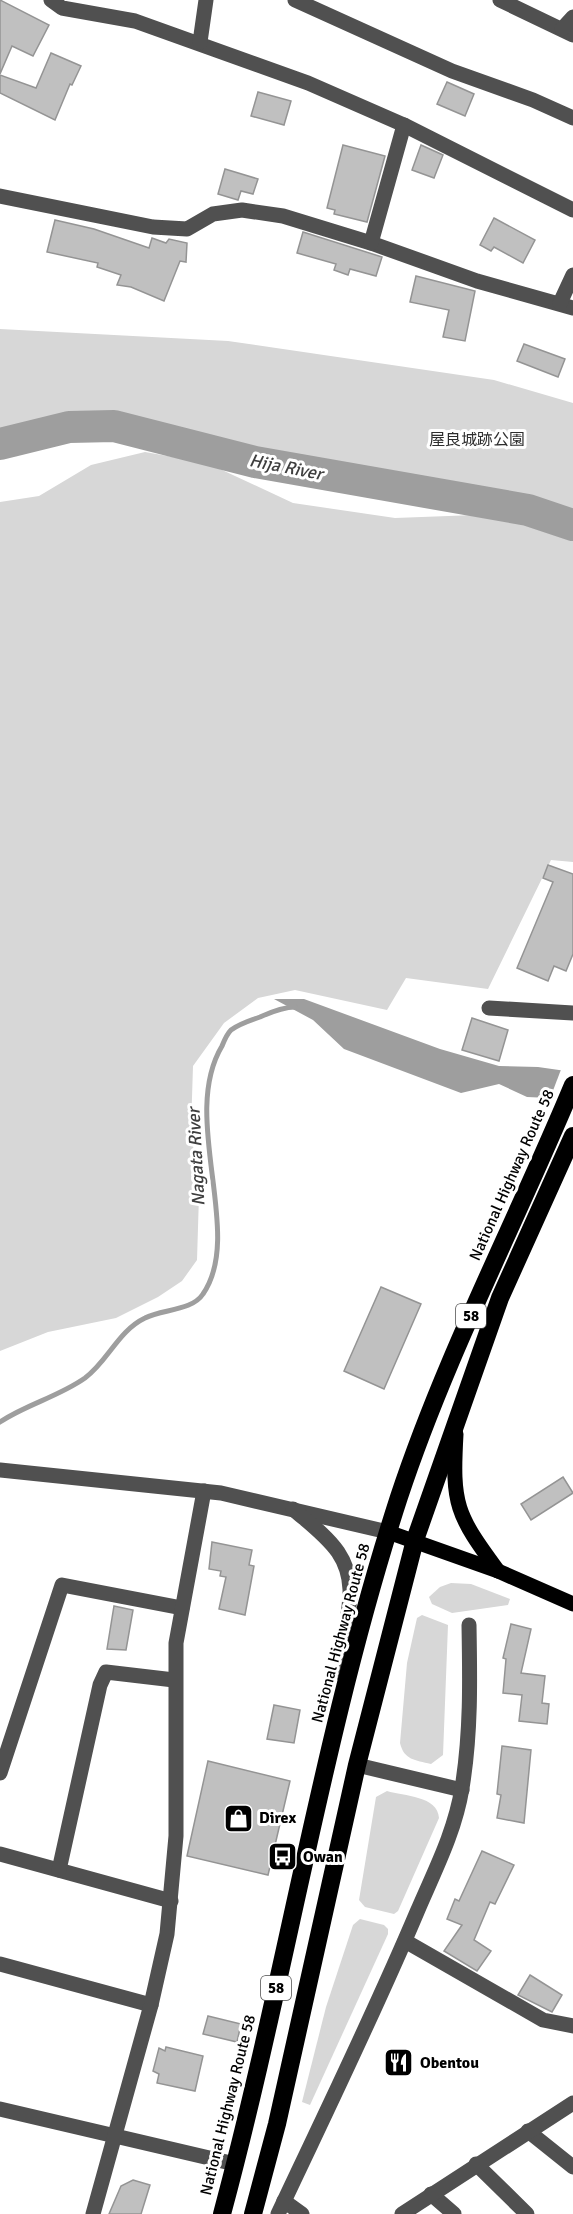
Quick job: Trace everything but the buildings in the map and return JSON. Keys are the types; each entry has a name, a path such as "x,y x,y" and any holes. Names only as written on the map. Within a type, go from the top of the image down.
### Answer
{"highway":[{"name":"National Highway Route 58","path":"222,2214 345,1694 388,1532 410,1467 460,1341 573,1085"},
{"name":"58","path":"253,2214 277,2124 357,1765 415,1540 500,1298 573,1136"}],"main road":[{"path":"456,1419 453,1484 460,1516 498,1571"},
{"path":"388,1532 498,1571 573,1604"}],"street":[{"path":"51,0 62,8 135,21 200,42 308,83 404,125 573,210"},
{"path":"200,42 206,0"},
{"path":"295,0 452,71 533,100 573,118"},
{"path":"500,0 567,32 573,17"},
{"path":"371,243 404,125"},
{"path":"0,196 153,227 187,229 213,214 242,210 283,216 371,243 477,281 566,306 573,275"},
{"path":"489,1008 573,1013"},
{"path":"0,1470 204,1491 291,1508 388,1532"},
{"path":"93,2214 151,2005 171,1900 176,1836 174,1680 176,1643 204,1491"},
{"path":"291,1508 337,1550 347,1571 351,1597 343,1648 345,1694"},
{"path":"0,1773 62,1585 182,1608"},
{"path":"302,2214 281,2207 405,1941 452,1829 462,1790 470,1702 469,1625"},
{"path":"59,1870 100,1685 106,1672 174,1680"},
{"path":"357,1765 462,1790"},
{"path":"0,1854 171,1900"},
{"path":"405,1941 543,2020 573,2026"},
{"path":"0,1964 151,2005"},
{"path":"402,2214 573,2103"},
{"path":"0,2109 235,2164"},
{"path":"528,2131 573,2168"},
{"path":"476,2164 527,2214"},
{"path":"431,2194 453,2214"}],"green space":[{"name":"屋良城跡公園","path":"0,329 228,341 494,380 573,403 573,528 547,514 361,482 228,455 127,428 69,427 0,442"},
{"path":"145,452 207,463 293,503 395,518 475,515 548,519 573,534 573,862 551,860 488,989 406,978 387,1010 295,990 258,998 224,1023 193,1066 191,1129 199,1195 197,1260 182,1281 158,1297 116,1318 48,1332 0,1351 0,502 39,496 91,465"},
{"path":"451,1583 471,1584 510,1599 508,1605 452,1613 432,1604 429,1597 440,1587"},
{"path":"422,1615 448,1625 443,1755 431,1764 407,1756 400,1743 407,1663 417,1618"},
{"path":"387,1791 427,1801 433,1805 439,1818 398,1911 394,1914 365,1907 359,1900 376,1797"},
{"path":"360,1919 384,1925 388,1929 388,1934 310,2105 302,2102 326,2007 353,1925"}],"shaded area":[{"path":"274,999 304,999 440,1049 499,1066 538,1067 573,1072 573,1099 527,1097 499,1084 461,1093 344,1049 313,1020"}],"pier":[{"path":"562,1067 573,1069 573,1102 549,1101"}],"waterway":[{"name":"Hija River","path":"0,444 69,427 114,426 255,462 528,510 573,525"},
{"name":"Nagata River","path":"0,1422 85,1378 127,1330 145,1318 192,1304 203,1294 214,1269 218,1240 208,1140 207,1107 211,1075 231,1030 273,1012 295,1007"}],"place":[{"name":"Direx","path":"238,1818"},
{"name":"Owan","path":"282,1857"},
{"name":"Obentou","path":"399,2063"}]}
